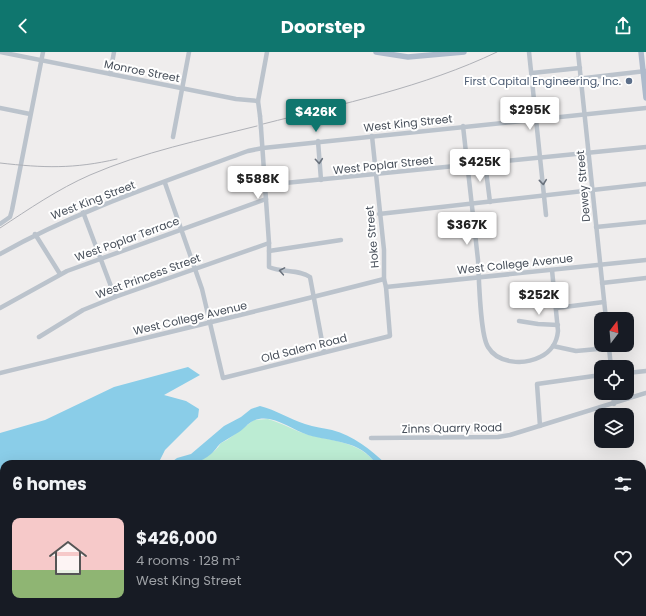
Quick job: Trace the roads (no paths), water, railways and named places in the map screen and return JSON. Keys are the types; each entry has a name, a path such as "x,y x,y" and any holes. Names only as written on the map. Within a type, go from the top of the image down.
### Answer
{"main road":[{"path":"376,52 408,57 464,52"},
{"path":"641,52 645,72 646,98"}],"street":[{"name":"Monroe Street","path":"0,52 183,88 258,101"},
{"path":"0,224 11,215 43,52"},
{"path":"110,74 114,52"},
{"path":"173,137 189,52"},
{"path":"267,52 258,101 269,243 269,267 288,272 304,273 310,277 324,352"},
{"path":"530,52 540,140 546,215"},
{"name":"Dewey Street","path":"578,52 605,312"},
{"path":"532,73 580,68"},
{"path":"533,84 645,72"},
{"path":"0,108 30,114"},
{"name":"West King Street","path":"0,254 35,234 83,212 165,183 248,151 318,141 646,108"},
{"path":"463,126 484,339 495,356 509,361 534,359 549,352 553,346 558,336 558,324 552,270"},
{"name":"Hoke Street","path":"372,136 384,255 384,279 390,336"},
{"path":"318,141 321,180"},
{"name":"West Poplar Street","path":"265,185 467,165 541,156 646,147"},
{"path":"485,163 490,202"},
{"path":"165,183 196,268 211,321"},
{"path":"379,214 646,184"},
{"name":"West Poplar Terrace","path":"0,308 60,274 100,258 266,199"},
{"path":"83,212 115,297"},
{"path":"596,227 646,222"},
{"path":"35,234 60,274"},
{"path":"269,251 341,240"},
{"name":"West Princess Street","path":"39,337 83,310 115,297 269,243"},
{"name":"West College Avenue","path":"386,287 646,260"},
{"path":"602,283 646,278"},
{"name":"West College Avenue","path":"0,374 384,279"},
{"path":"556,308 604,302"},
{"name":"Old Salem Road","path":"211,321 223,378 390,336"},
{"path":"519,321 538,324 558,324"},
{"path":"553,346 576,351 609,348 610,360"},
{"path":"634,372 646,371"},
{"path":"540,426 537,384 594,376"},
{"name":"Zinns Quarry Road","path":"371,438 498,437 540,426 646,393"},
{"path":"614,400 614,404"}],"water":[{"path":"188,367 200,375 164,395 186,401 199,409 198,417 165,450 160,460 0,460 0,433 45,420 114,387"},
{"path":"260,406 305,424 340,433 355,439 382,460 372,460 362,450 354,446 308,435 274,420 260,419 251,422 241,431 221,443 206,458 201,460 174,460 191,454 224,426 241,417 251,409"}],"railway":[{"path":"263,124 353,102 412,85 497,52"},
{"path":"0,228 67,187 110,167 172,147 257,126"},
{"path":"0,163 59,167 87,165 117,159"}],"place":[{"name":"First Capital Engineering, Inc.","path":"629,81"}]}
